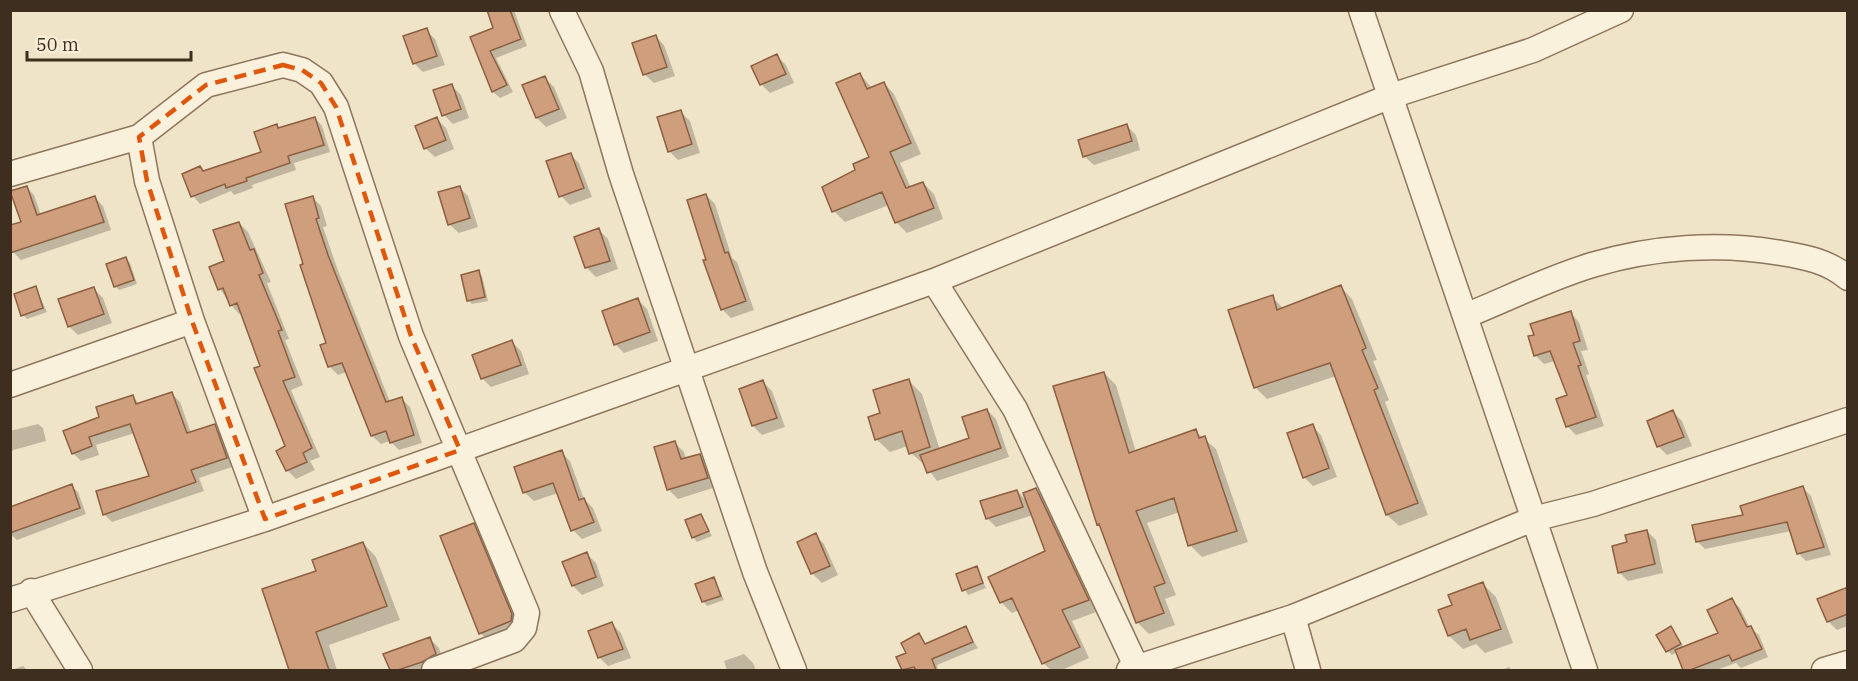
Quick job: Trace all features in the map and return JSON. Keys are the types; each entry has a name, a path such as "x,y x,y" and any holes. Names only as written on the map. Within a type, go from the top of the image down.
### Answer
{"street":[{"path":"562,10 591,71 621,174 754,572 794,670"},
{"path":"1360,10 1585,670"},
{"path":"80,670 21,596 265,519 687,371 934,281 1391,96 1533,50 1621,10"},
{"path":"10,174 140,137 206,85 283,65 302,70 321,83 336,107 411,336 527,613 524,628 514,640 434,670"},
{"path":"140,137 147,181 192,321 265,519"},
{"path":"1465,316 1590,266 1639,253 1701,248 1752,248 1817,260 1835,267 1848,278"},
{"path":"934,281 1015,409 1133,669 1293,617 1533,519 1593,504 1848,420"},
{"path":"10,385 192,321"},
{"path":"1293,617 1308,670"},
{"path":"1824,670 1848,663"}],"highlighted area":[{"path":"283,65 302,70 321,83 336,107 411,336 460,450 265,519 192,321 147,181 139,137 206,85"}],"building":[{"path":"487,10 510,10 521,39 490,51 507,85 492,92 470,37 493,28"},
{"path":"427,28 437,56 413,64 403,36"},
{"path":"656,35 667,67 643,75 632,43"},
{"path":"777,54 786,74 760,85 751,66"},
{"path":"860,73 867,89 884,82 911,143 890,152 906,188 923,182 934,208 895,223 882,192 832,212 822,187 855,170 853,164 869,157 836,83"},
{"path":"545,76 559,109 536,118 522,85"},
{"path":"452,84 461,109 442,116 433,90"},
{"path":"681,110 692,144 668,152 657,117"},
{"path":"315,117 324,145 288,156 290,163 246,178 247,181 226,188 225,184 191,197 182,174 200,166 203,171 261,152 254,132 277,124 278,128"},
{"path":"437,117 446,140 424,149 415,126"},
{"path":"1127,124 1132,141 1083,157 1078,140"},
{"path":"571,153 584,188 559,197 546,161"},
{"path":"27,186 37,215 95,196 104,222 10,253 10,225 21,222 10,191"},
{"path":"460,186 470,218 448,225 438,192"},
{"path":"706,194 725,253 728,252 746,301 721,310 703,260 706,260 687,200"},
{"path":"313,196 319,218 316,219 328,255 386,402 402,397 414,435 390,443 386,431 371,436 342,363 328,367 320,345 326,343 300,265 303,264 285,204"},
{"path":"239,222 250,250 254,249 263,273 259,275 282,330 278,331 295,377 283,381 312,448 303,453 307,462 286,471 276,451 285,446 254,368 260,366 237,303 230,306 223,288 218,290 209,267 224,261 213,230"},
{"path":"599,228 610,261 585,268 574,237"},
{"path":"126,257 134,280 114,287 106,264"},
{"path":"479,270 485,297 467,301 461,275"},
{"path":"1341,285 1366,348 1362,350 1378,388 1374,390 1418,503 1386,515 1330,363 1254,388 1228,310 1273,295 1277,310"},
{"path":"36,286 43,308 21,316 14,294"},
{"path":"94,287 104,314 68,327 58,299"},
{"path":"638,298 650,332 614,345 602,311"},
{"path":"1571,311 1580,341 1573,343 1581,365 1578,366 1596,417 1566,427 1556,399 1567,395 1550,351 1534,356 1528,336 1534,335 1530,324"},
{"path":"512,340 521,365 481,379 472,355"},
{"path":"1104,372 1129,453 1196,429 1199,438 1205,436 1237,531 1188,546 1174,498 1136,511 1165,583 1154,587 1164,613 1136,623 1099,524 1097,525 1053,386"},
{"path":"909,379 930,447 909,454 902,431 875,440 868,417 880,413 873,390"},
{"path":"763,380 777,418 752,426 739,389"},
{"path":"172,392 187,433 215,424 227,458 191,470 196,482 103,515 96,491 149,476 130,424 89,437 92,446 72,454 63,431 99,417 96,407 133,395 136,404"},
{"path":"987,409 1001,448 927,473 920,455 969,438 962,417"},
{"path":"1673,410 1684,437 1657,447 1647,421"},
{"path":"1313,424 1329,468 1303,478 1287,433"},
{"path":"675,441 681,459 700,454 708,478 667,490 654,447"},
{"path":"562,450 579,500 584,498 594,522 571,531 553,483 523,493 514,467"},
{"path":"72,484 80,508 10,533 10,507"},
{"path":"1803,486 1824,547 1797,554 1787,522 1696,542 1692,525 1743,515 1740,506"},
{"path":"1036,488 1089,600 1062,610 1080,647 1042,664 1012,598 1000,603 988,577 1045,551 1023,493"},
{"path":"1017,490 1023,507 986,519 980,501"},
{"path":"701,514 709,531 692,538 685,520"},
{"path":"474,523 512,614 511,621 479,634 440,536"},
{"path":"1647,530 1655,564 1618,573 1612,546 1627,542 1625,535"},
{"path":"816,533 830,566 811,574 797,542"},
{"path":"363,542 387,606 316,632 329,670 289,670 262,589 316,571 312,560"},
{"path":"587,552 596,577 572,586 562,562"},
{"path":"977,566 983,583 962,591 956,574"},
{"path":"714,577 721,596 702,602 695,584"},
{"path":"1483,582 1501,629 1470,640 1466,629 1448,636 1438,610 1452,605 1448,595"},
{"path":"1848,587 1848,614 1827,622 1817,599"},
{"path":"1732,598 1747,627 1751,626 1762,649 1732,661 1729,655 1690,670 1683,670 1675,650 1718,633 1707,610"},
{"path":"612,622 623,649 598,658 588,631"},
{"path":"966,626 973,642 932,659 936,670 916,670 914,667 902,670 896,657 906,653 901,643 919,633 925,644"},
{"path":"1671,626 1681,644 1666,652 1656,635"},
{"path":"430,637 436,654 422,662 398,670 390,670 383,654"}]}
